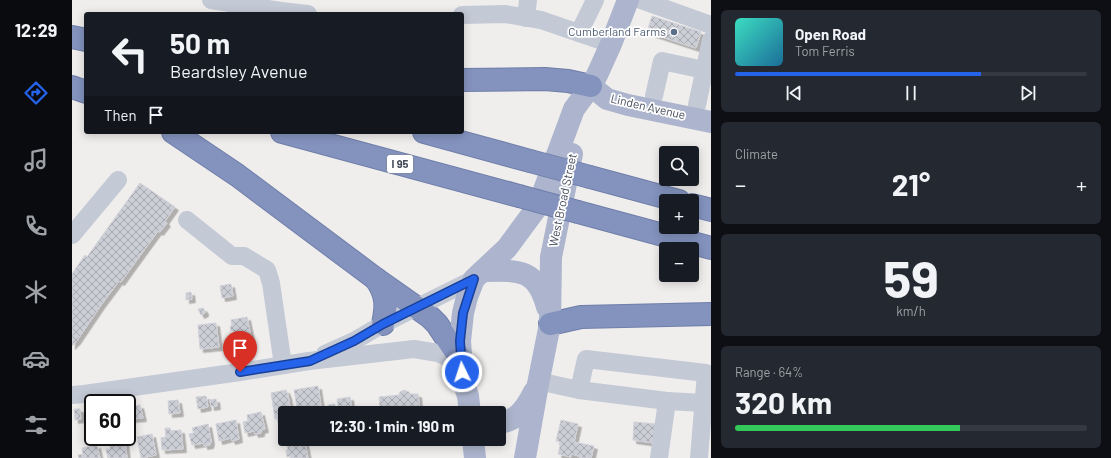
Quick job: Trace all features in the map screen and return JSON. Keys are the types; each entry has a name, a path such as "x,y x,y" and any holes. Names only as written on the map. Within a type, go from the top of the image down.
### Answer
{"highway":[{"path":"72,30 84,33"},
{"path":"72,37 84,40"},
{"path":"72,75 84,78"},
{"path":"464,80 546,79 568,81 591,86"},
{"path":"72,87 84,91"},
{"path":"176,134 238,175 376,279 430,317 437,324 462,362"},
{"name":"I 95","path":"289,134 711,248"},
{"path":"431,134 659,196"},
{"path":"699,207 711,210"},
{"path":"376,279 385,295 386,312 383,324"},
{"path":"550,321 581,316 711,314"}],"main road":[{"name":"West Broad Street","path":"472,406 463,381 460,341 463,313 479,275 507,248 538,206 574,109 591,86 611,44 628,0"},
{"name":"West Broad Street","path":"525,458 550,321 551,257 573,150 587,116 591,86"},
{"name":"Linden Avenue","path":"591,86 611,86 704,107"},
{"name":"Linden Avenue","path":"591,86 607,99 628,105 711,122"},
{"name":"West Broad Street","path":"479,275 517,271 532,279 543,292 550,321"},
{"name":"West Broad Street","path":"506,421 518,416 531,398 538,383"},
{"path":"474,446 475,458"}],"street":[{"path":"210,0 281,12"},
{"path":"526,18 528,0"},
{"path":"579,32 595,0"},
{"path":"641,0 711,25"},
{"path":"464,15 505,14 541,20 611,44"},
{"path":"704,107 704,70 711,40"},
{"path":"654,96 662,61 704,70"},
{"path":"72,236 118,180"},
{"path":"187,220 232,256 244,256 267,270 271,283 283,365"},
{"path":"310,361 354,341 383,324 479,275"},
{"path":"72,395 116,390 310,361 418,349 438,353 462,362"},
{"path":"579,390 586,359 706,373 699,458"},
{"path":"538,383 579,390 703,404"},
{"path":"659,458 667,401"}],"building":[{"name":"Cumberland Farms","path":"652,16 701,32 696,48 647,32"},
{"path":"140,183 175,207 165,221 167,223 160,232 158,231 121,282 119,281 72,346 72,274 85,255 87,257"},
{"path":"231,284 233,296 222,298 220,286"},
{"path":"191,292 192,299 186,300 186,293"},
{"path":"203,308 205,313 201,315 198,309"},
{"path":"247,317 252,342 238,345 233,330 231,331 231,320"},
{"path":"216,323 219,347 200,349 198,325"},
{"path":"318,386 321,406 297,406 294,390"},
{"path":"286,390 288,395 290,406 278,406 278,419 275,419 271,393"},
{"path":"404,390 410,394 418,394 419,406 380,406 379,397 399,395 400,392"},
{"path":"206,396 208,407 198,409 196,397"},
{"path":"350,397 351,406 338,406 337,399"},
{"path":"216,399 217,406 211,407 210,400"},
{"path":"178,400 180,413 169,414 168,401"},
{"path":"335,404 335,406 328,406"},
{"path":"140,405 143,418 136,419 136,406"},
{"path":"74,409 80,409 81,419 75,420"},
{"path":"261,412 265,429 261,430 261,433 255,434 254,431 245,433 243,422 248,421 247,415"},
{"path":"236,420 239,439 232,441 231,438 219,441 216,424"},
{"path":"561,420 578,424 574,442 594,446 591,458 580,458 579,456 572,454 571,457 558,454 561,442 556,441"},
{"path":"634,422 656,424 654,443 633,440"},
{"path":"208,424 211,441 210,445 204,446 204,443 192,445 189,434 194,433 192,428"},
{"path":"165,428 170,428 171,431 181,430 183,449 162,450 161,438 166,437"},
{"path":"152,434 156,455 141,458 137,437"},
{"path":"97,446 100,458 79,458 78,455 83,454 82,448"},
{"path":"110,446 126,446 127,458 108,458 106,449 110,449"},
{"path":"287,446 306,446 308,458 287,457 286,450 288,450"}],"place":[{"name":"Cumberland Farms","path":"674,32"}],"route":[{"path":"240,372 310,361 354,341 383,324 474,279 463,313 460,341 462,372"}]}
